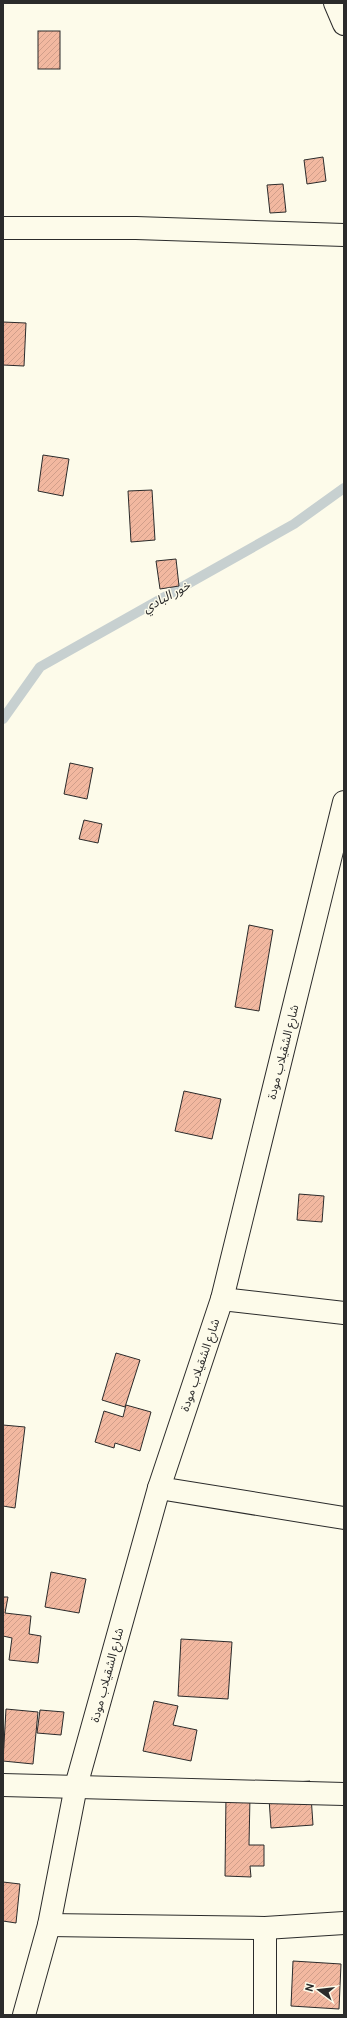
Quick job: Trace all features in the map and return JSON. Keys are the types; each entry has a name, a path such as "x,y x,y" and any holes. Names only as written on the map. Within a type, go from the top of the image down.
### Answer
{"street":[{"path":"335,3 344,24"},
{"path":"3,228 136,228 344,234"},
{"name":"شارع الشقيلاب مودة","path":"24,2015 49,1925 76,1786 159,1488 222,1299 336,875 344,802"},
{"path":"222,1299 344,1313"},
{"path":"159,1488 344,1518"},
{"path":"3,1785 344,1794"},
{"path":"49,1925 265,1928 344,1922"},
{"path":"265,1928 265,2015"}],"building":[{"path":"38,31 60,31 60,69 38,69"},
{"path":"323,157 326,181 307,184 304,160"},
{"path":"283,184 286,212 270,213 267,185"},
{"path":"3,322 26,323 24,366 3,365"},
{"path":"43,455 69,459 63,496 38,491"},
{"path":"152,490 155,540 131,542 128,491"},
{"path":"176,559 179,586 160,589 156,561"},
{"path":"70,763 93,768 87,799 64,794"},
{"path":"84,820 102,824 98,843 79,839"},
{"path":"249,925 273,930 259,1011 235,1007"},
{"path":"184,1091 221,1099 212,1139 175,1131"},
{"path":"299,1194 324,1196 322,1222 297,1220"},
{"path":"116,1353 140,1360 125,1407 102,1400"},
{"path":"126,1405 151,1412 140,1451 115,1443 114,1448 95,1442 104,1411 123,1417"},
{"path":"3,1425 25,1427 15,1508 3,1506"},
{"path":"51,1572 86,1579 79,1613 45,1607"},
{"path":"3,1597 8,1597 5,1613 31,1616 29,1634 41,1636 38,1663 9,1660 12,1638 3,1636"},
{"path":"181,1639 232,1642 228,1699 178,1696"},
{"path":"154,1701 178,1706 173,1725 197,1730 191,1761 143,1751"},
{"path":"6,1709 38,1712 33,1764 3,1761"},
{"path":"40,1710 64,1712 61,1735 37,1733"},
{"path":"310,1781 313,1825 271,1828 268,1784"},
{"path":"226,1795 250,1796 249,1845 264,1845 264,1866 250,1866 251,1877 225,1876"},
{"path":"3,1882 20,1884 16,1923 3,1921"},
{"path":"293,1961 341,1964 339,2009 291,2006"}],"waterway":[{"name":"خور البادي","path":"3,719 40,667 294,524 344,488"}]}
